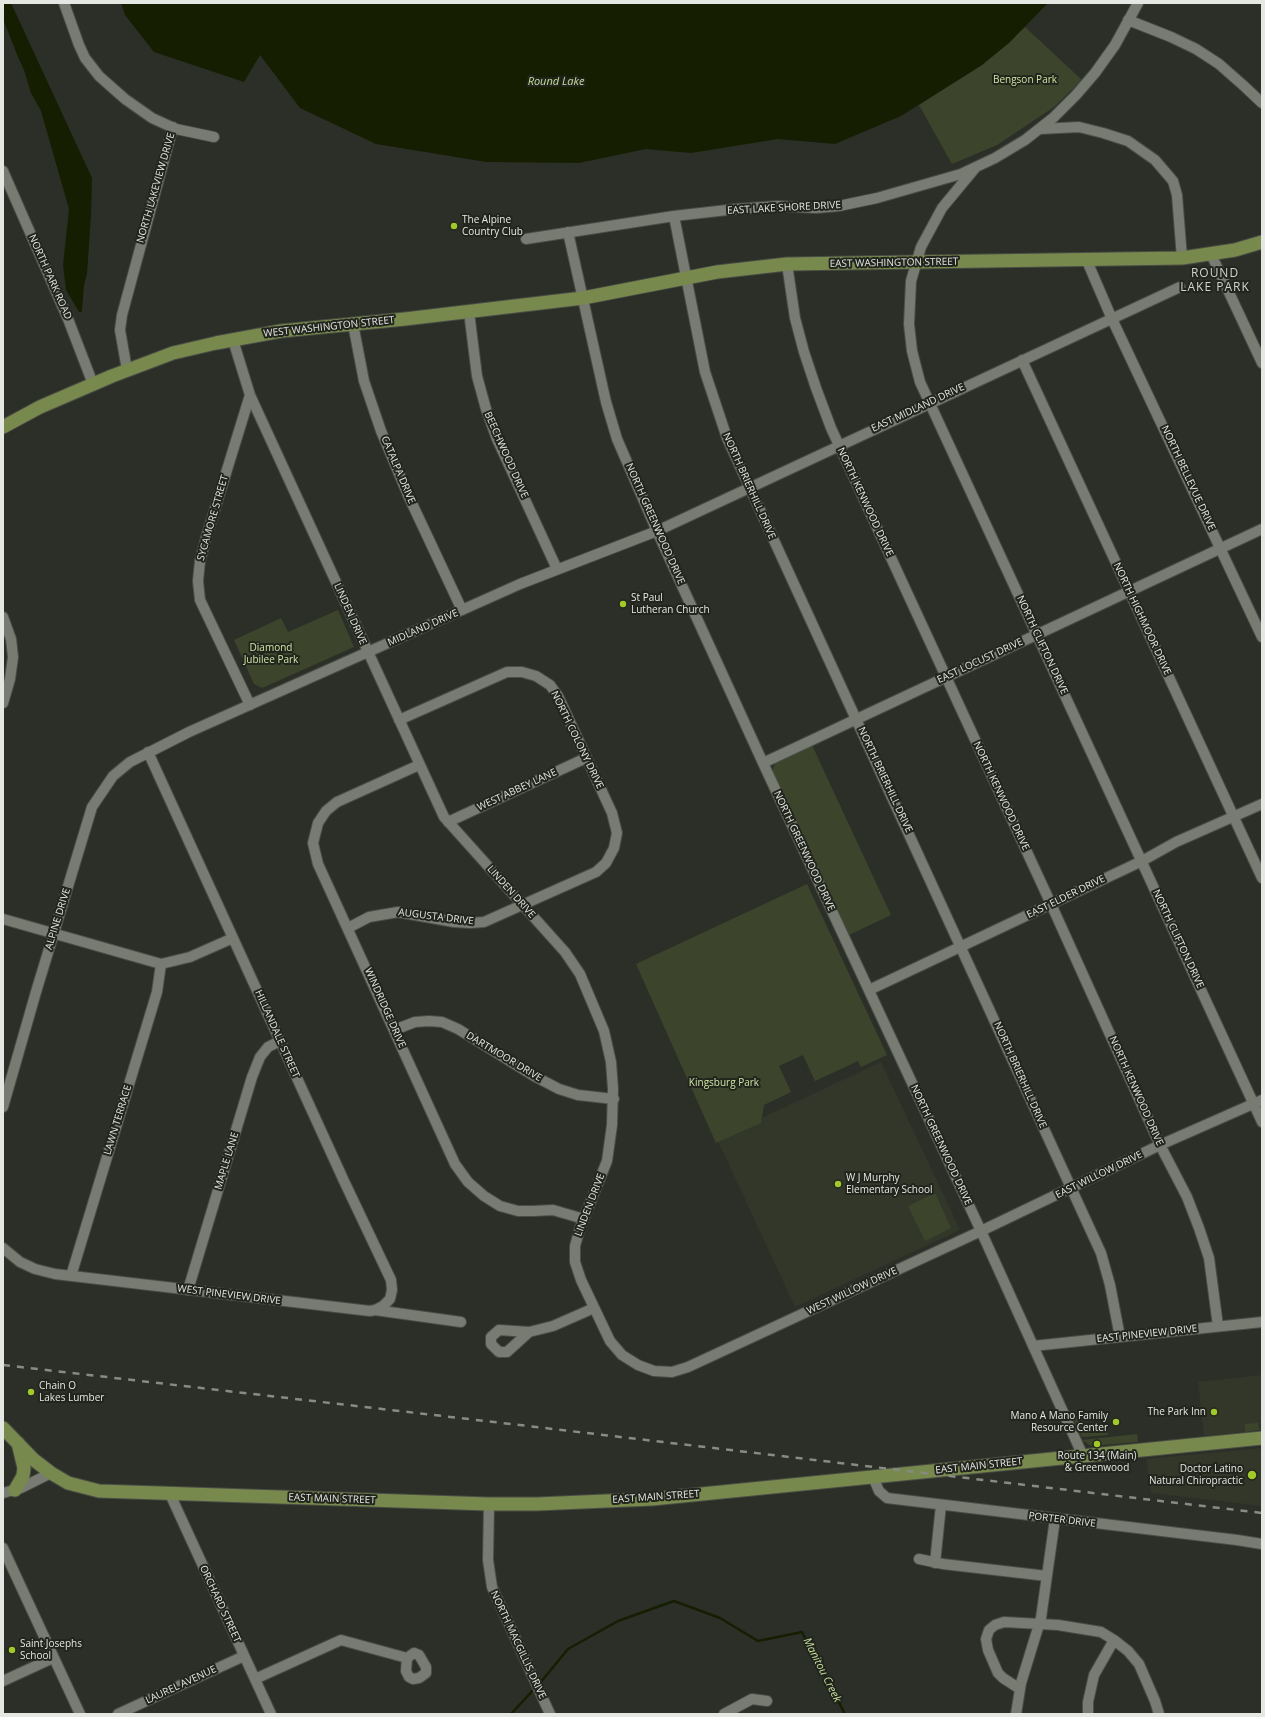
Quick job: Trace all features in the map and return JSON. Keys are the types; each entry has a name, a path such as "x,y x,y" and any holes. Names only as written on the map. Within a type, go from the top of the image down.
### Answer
{"main road":[{"name":"EAST WASHINGTON STREET","path":"528,304 583,298 717,272 787,264 1087,261 1182,258 1235,250 1262,242"},
{"name":"WEST WASHINGTON STREET","path":"3,427 40,407 127,370 173,353 281,331 469,312 528,304"},
{"name":"EAST MAIN STREET","path":"3,1428 34,1460 51,1473 68,1483 99,1491 489,1504 537,1504 652,1499 1262,1438"},
{"path":"9,1492 23,1476 24,1472 17,1442"}],"street":[{"name":"NORTH LAKEVIEW DRIVE","path":"64,3 85,58 99,76 124,99 152,118 173,127 122,316 120,330 127,370"},
{"name":"EAST LAKE SHORE DRIVE","path":"526,239 674,216 778,206 816,208 839,206 917,188 961,174 995,158 1025,140 1040,129 1076,95 1115,45 1138,3"},
{"path":"1128,20 1171,36 1196,49 1219,64 1262,104"},
{"path":"173,127 214,137"},
{"path":"1040,129 1079,127 1103,133 1128,141 1155,160 1174,181 1177,195 1182,258"},
{"name":"NORTH CLIFTON DRIVE","path":"976,167 942,208 921,248 916,262 911,288 909,324 912,351 920,382 1142,861 1258,1102 1262,1122"},
{"name":"NORTH PARK ROAD","path":"3,171 68,319 93,384"},
{"name":"NORTH BRIERHILL DRIVE","path":"674,216 705,372 717,412 727,438 857,718 1101,1253 1110,1285 1120,1337"},
{"name":"NORTH GREENWOOD DRIVE","path":"568,232 606,402 617,439 657,531 981,1231 1083,1456"},
{"path":"1211,254 1262,364"},
{"name":"NORTH BELLEVUE DRIVE","path":"1087,261 1112,318 1262,637"},
{"name":"NORTH KENWOOD DRIVE","path":"787,264 795,318 804,352 816,388 839,445 1051,904 1160,1145 1186,1197 1209,1258 1218,1326"},
{"name":"EAST MIDLAND DRIVE","path":"657,531 1180,287"},
{"name":"BEECHWOOD DRIVE","path":"469,312 478,376 486,409 498,439 558,569"},
{"name":"CATALPA DRIVE","path":"353,324 364,381 381,431 408,495 462,610"},
{"name":"LINDEN DRIVE","path":"233,340 250,395 434,799 448,822 565,952 580,974 604,1031 611,1062 614,1099 612,1125 607,1161 584,1218 575,1246 574,1262 610,1341 622,1355 638,1365 654,1371 672,1372 688,1367 723,1350"},
{"name":"NORTH HIGHMOOR DRIVE","path":"1022,360 1262,878"},
{"name":"SYCAMORE STREET","path":"250,395 206,538 200,561 198,580 200,600 250,705"},
{"name":"EAST LOCUST DRIVE","path":"763,762 1262,529"},
{"name":"MIDLAND DRIVE","path":"148,752 462,610 558,569 657,531"},
{"path":"3,616 12,638 13,657 10,679 3,703"},
{"name":"NORTH COLONY DRIVE","path":"399,720 507,672 522,672 536,676 550,685 558,696 612,813 617,833 614,848 606,863 596,872 523,906"},
{"name":"ALPINE DRIVE","path":"3,1107 53,933 92,807 113,776 130,762 148,752"},
{"name":"HILLANDALE STREET","path":"148,752 391,1280 392,1290 390,1299 383,1306 375,1310"},
{"name":"WEST ABBEY LANE","path":"448,822 586,758"},
{"name":"WINDRIDGE DRIVE","path":"419,764 337,802 326,811 318,823 313,843 318,864 455,1164 468,1182 484,1196 500,1206 518,1211 533,1212 553,1210 584,1218"},
{"name":"EAST ELDER DRIVE","path":"869,990 1142,861 1176,842 1262,804"},
{"name":"AUGUSTA DRIVE","path":"348,928 369,917 398,912 454,922 484,922 523,906"},
{"path":"3,919 161,964 190,957 233,938"},
{"name":"LAWN TERRACE","path":"71,1276 157,992 161,964"},
{"name":"DARTMOOR DRIVE","path":"394,1030 415,1022 442,1022 458,1029 534,1076 559,1089 578,1095 614,1099"},
{"name":"MAPLE LANE","path":"188,1290 252,1077 260,1057 268,1047 280,1041"},
{"name":"EAST WILLOW DRIVE","path":"981,1231 1160,1145 1258,1102"},
{"name":"WEST WILLOW DRIVE","path":"723,1350 981,1231"},
{"name":"WEST PINEVIEW DRIVE","path":"3,1248 20,1262 35,1269 71,1276 370,1311 375,1310 461,1322"},
{"path":"529,1332 553,1326 594,1308"},
{"name":"EAST PINEVIEW DRIVE","path":"1033,1346 1262,1322"},
{"path":"9,1492 51,1473"},
{"name":"PORTER DRIVE","path":"873,1477 879,1491 887,1498 1262,1544"},
{"name":"ORCHARD STREET","path":"170,1494 271,1714"},
{"name":"NORTH MACGILLIS DRIVE","path":"489,1504 488,1560 492,1587 550,1714"},
{"path":"939,1563 941,1505"},
{"path":"1016,1714 1020,1689 1040,1624 1055,1519"},
{"path":"3,1548 80,1714"},
{"path":"919,1559 939,1563 1048,1576"},
{"path":"1020,1689 998,1673 988,1650 986,1638 989,1630 995,1625 1004,1622 1058,1625 1101,1632 1128,1651 1139,1664 1151,1689 1159,1714"},
{"path":"255,1679 341,1640 407,1658"},
{"path":"1088,1714 1088,1702 1094,1675 1114,1640"},
{"name":"LAUREL AVENUE","path":"118,1714 244,1656"},
{"path":"3,1681 54,1658"},
{"path":"724,1714 752,1699 767,1701"}],"shaded area":[{"name":"W J Murphy Elementary School","path":"881,1062 960,1230 795,1307 717,1139"},
{"path":"1262,1375 1262,1430 1204,1436 1198,1382"},
{"path":"1262,1448 1262,1506 1151,1493 1146,1459"}],"green space":[{"name":"Bengson Park","path":"1025,27 1082,80 1054,107 997,145 952,164 919,105 982,65"},
{"name":"Diamond Jubilee Park","path":"338,610 354,647 262,688 254,684 234,640 281,618 288,632"},
{"path":"811,743 891,915 849,935 772,771 778,758"},
{"name":"Kingsburg Park","path":"807,884 887,1055 861,1067 858,1061 815,1081 803,1055 779,1066 791,1092 764,1105 761,1123 716,1143 636,964"},
{"path":"935,1193 951,1228 925,1241 908,1206"},
{"path":"1079,1415 1085,1429 1107,1426 1108,1435 1082,1437 1073,1418"},
{"path":"1258,1423 1259,1430 1245,1432 1245,1424"},
{"path":"1137,1434 1138,1442 1091,1446 1082,1440"}],"water":[{"path":"3,3 11,3 92,178 87,274 84,285 81,312 79,312 66,290 63,265 69,209 41,111 31,93 24,70 3,19"},
{"name":"Round Lake","path":"121,3 1048,3 1009,43 982,65 901,116 835,144 778,139 691,153 646,149 579,163 486,162 376,144 300,108 260,55 244,82 154,52 125,15"}],"waterway":[{"name":"Manitou Creek","path":"540,1683 568,1649 618,1621 674,1601 720,1618 758,1641 802,1632 845,1714"},
{"name":"Manitou Creek","path":"511,1714 535,1688"}],"railway":[{"path":"3,1365 1262,1513"}],"place":[{"name":"The Alpine Country Club","path":"454,226"},
{"name":"St Paul Lutheran Church","path":"623,604"},
{"name":"W J Murphy Elementary School","path":"838,1184"},
{"name":"Chain O Lakes Lumber","path":"31,1392"},
{"name":"The Park Inn","path":"1214,1412"},
{"name":"Mano A Mano Family Resource Center","path":"1116,1422"},
{"name":"Route 134 (Main) & Greenwood","path":"1097,1444"},
{"name":"Doctor Latino Natural Chiropractic","path":"1252,1475"},
{"name":"Saint Josephs School","path":"12,1650"}],"district":[{"name":"ROUND LAKE PARK","path":"1215,281"}]}
